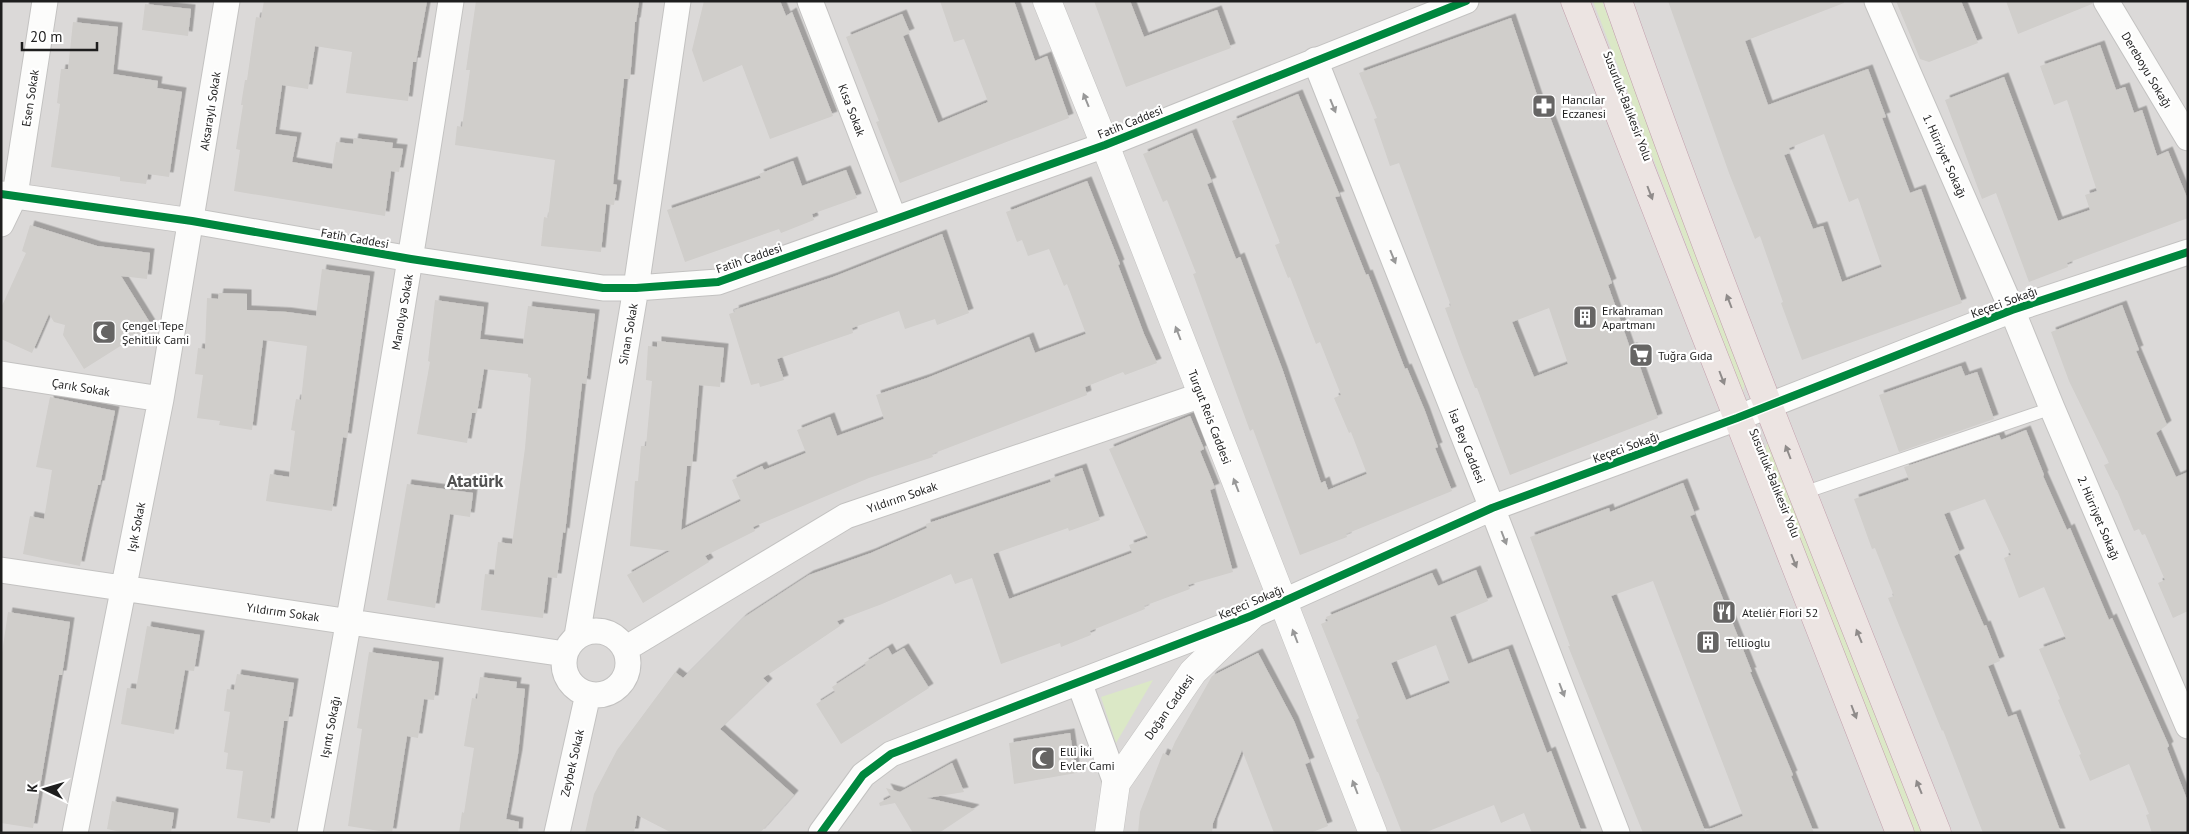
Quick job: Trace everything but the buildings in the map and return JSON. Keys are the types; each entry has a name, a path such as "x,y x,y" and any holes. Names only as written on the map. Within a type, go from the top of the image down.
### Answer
{"highway":[{"name":"Susurluk-Balıkesir Yolu","path":"1575,1 1900,833"},
{"name":"Susurluk-Balıkesir Yolu","path":"1618,1 1768,406 1937,833"}],"street":[{"name":"Esen Sokak","path":"1,224 45,1"},
{"name":"Aksaraylı Sokak","path":"192,222 227,1"},
{"name":"Manolya Sokak","path":"350,621 411,259 451,1"},
{"name":"Sinan Sokak","path":"571,645 636,288 678,1"},
{"name":"Kısa Sokak","path":"810,1 894,219"},
{"name":"Turgut Reis Caddesi","path":"1047,1 1373,833"},
{"name":"Fatih Caddesi","path":"8,194 603,288 636,288 718,282 1104,145 1466,1"},
{"name":"1. Hürriyet Sokağı","path":"1877,1 2012,310"},
{"name":"Dereboyu Sokağı","path":"2106,1 2188,138"},
{"name":"İsa Bey Caddesi","path":"1315,60 1492,508 1617,833"},
{"name":"Işık Sokak","path":"75,833 161,399 192,222"},
{"name":"Keçeci Sokağı","path":"820,833 863,775 891,754 1251,616 1492,508 1737,418 2012,310 2188,252"},
{"name":"2. Hürriyet Sokağı","path":"2012,310 2188,726"},
{"name":"Çarık Sokak","path":"1,374 161,399"},
{"name":"Yıldırım Sokak","path":"625,649 846,516 1202,395"},
{"name":"Yıldırım Sokak","path":"1,570 350,621 571,645"},
{"name":"Doğan Caddesi","path":"1109,833 1116,783 1193,672 1251,616"},
{"name":"Işıntı Sokağı","path":"310,833 350,621"},
{"path":"599,630 610,633 619,640 625,649 628,660 627,671 617,688 608,693 598,695 588,694 571,684 564,665 571,645 588,631 599,630"},
{"name":"Doğan Caddesi","path":"1079,682 1116,783"},
{"name":"Zeybek Sokak","path":"556,833 588,694"}],"lane":[{"path":"1803,493 2052,408"}],"shaded area":[{"path":"1,1 2188,1 2188,833 1,833"}],"green space":[{"path":"1593,1 1602,1 1746,375 1743,393"},
{"path":"1767,443 1774,454 1856,659 1921,833 1912,833 1765,452"},
{"path":"1153,680 1116,743 1101,697"}],"cycle path":[{"path":"1,194 192,221 411,259 603,288 636,288 718,282 1105,145 1466,1"},
{"path":"821,833 863,775 891,754 1251,616 1492,508 1737,418 2012,310 2188,252"}],"place":[{"name":"Hancılar Eczanesi","path":"1544,106"},
{"name":"Erkahraman Apartmanı","path":"1585,317"},
{"name":"Çengel Tepe Şehitlik Cami","path":"104,332"},
{"name":"Tuğra Gıda","path":"1641,355"},
{"name":"Ateliér Fiori 52","path":"1724,612"},
{"name":"Tellioglu","path":"1708,642"},
{"name":"Elli İki Evler Cami","path":"1043,758"}],"district":[{"name":"Atatürk","path":"475,480"}]}
